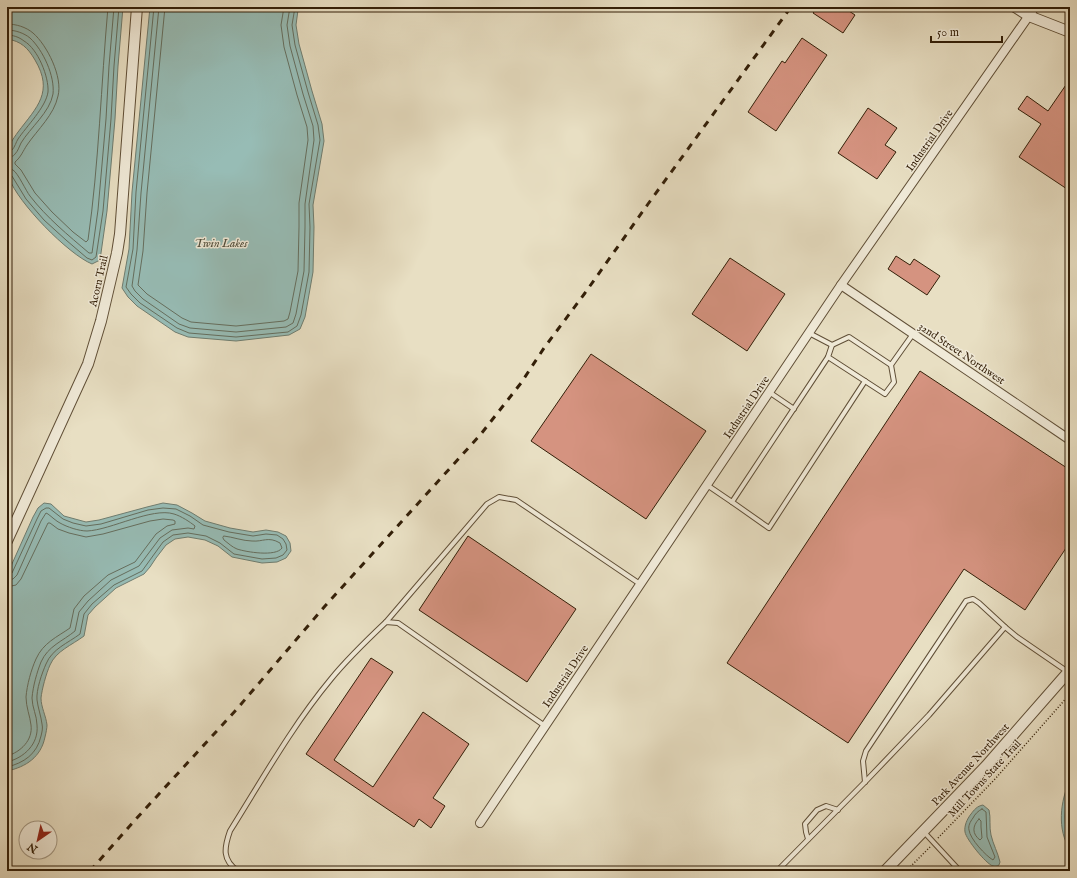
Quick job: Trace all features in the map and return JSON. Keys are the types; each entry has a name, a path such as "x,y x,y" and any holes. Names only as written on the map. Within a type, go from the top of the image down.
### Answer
{"street":[{"name":"Acorn Trail","path":"7,542 85,371 101,321 120,234 137,7"},
{"path":"1015,7 1032,11 1070,32"},
{"name":"Industrial Drive","path":"480,823 841,285 1032,11"},
{"name":"32nd Street Northwest","path":"841,285 1070,440"},
{"name":"Park Avenue Northwest","path":"885,871 986,766 1069,671"}],"lane":[{"path":"809,333 832,345"},
{"path":"828,357 885,394 894,382 891,365 913,334"},
{"path":"732,502 828,357 832,345 849,338 891,365"},
{"path":"706,485 769,528 865,381"},
{"path":"769,392 794,408"},
{"path":"238,871 226,857 225,844 230,831 287,739 311,704 331,679 356,651 386,622 487,504 499,498 516,500 640,584"},
{"path":"865,782 863,761 866,751 966,600 973,599 979,603 1017,637 1069,671"},
{"path":"386,622 398,623 545,726"},
{"path":"777,871 838,810 929,714 1005,627"},
{"path":"808,839 806,824 817,810 826,806 838,810"},
{"path":"924,832 959,871"}],"path":[{"name":"Mill Towns State Trail","path":"937,839 996,778 1070,694"},
{"path":"906,871 932,845"}],"water":[{"path":"7,7 123,7 107,211 100,260 92,264 70,250 45,227 22,201 8,175 6,163 8,148 14,137 37,107 41,99 43,81 41,71 30,52 20,43 7,39"},
{"name":"Twin Lakes","path":"150,7 300,7 298,10 296,25 299,44 322,124 324,141 313,205 313,272 305,317 300,329 289,335 236,341 188,337 175,332 137,306 122,288 129,249 132,192"},
{"path":"44,503 51,504 64,516 86,522 163,503 177,505 205,521 230,528 253,532 266,530 278,532 286,536 290,543 291,551 286,558 277,562 262,563 232,557 218,546 205,540 188,537 175,539 166,545 144,574 116,588 95,607 88,615 84,636 60,652 53,660 46,677 41,698 47,725 43,744 32,760 20,767 7,771 7,575 33,517 38,508"},
{"path":"1070,781 1070,849 1063,833 1061,815 1064,797"},
{"path":"983,805 989,810 991,835 1000,862 999,865 996,866 990,864 981,856 972,845 965,832 967,820 976,808"}],"building":[{"path":"818,7 843,7 855,15 843,33 813,13"},
{"path":"802,38 827,55 776,131 748,112 782,61 785,63"},
{"path":"1070,79 1070,191 1019,157 1041,124 1018,109 1027,96 1048,111"},
{"path":"868,108 897,128 885,145 896,152 877,179 838,153"},
{"path":"896,256 910,265 914,259 940,276 927,295 888,269"},
{"path":"730,258 785,294 747,351 692,314"},
{"path":"591,354 706,431 646,519 531,441"},
{"path":"920,371 1070,470 1070,542 1025,610 964,569 848,743 727,663"},
{"path":"468,536 576,609 527,682 419,610"},
{"path":"371,658 393,672 334,760 373,787 423,712 469,744 433,798 445,806 431,828 419,819 414,827 306,754"}],"railway":[{"path":"90,871 236,710 325,606 481,434 521,383 544,348 791,7"}]}
